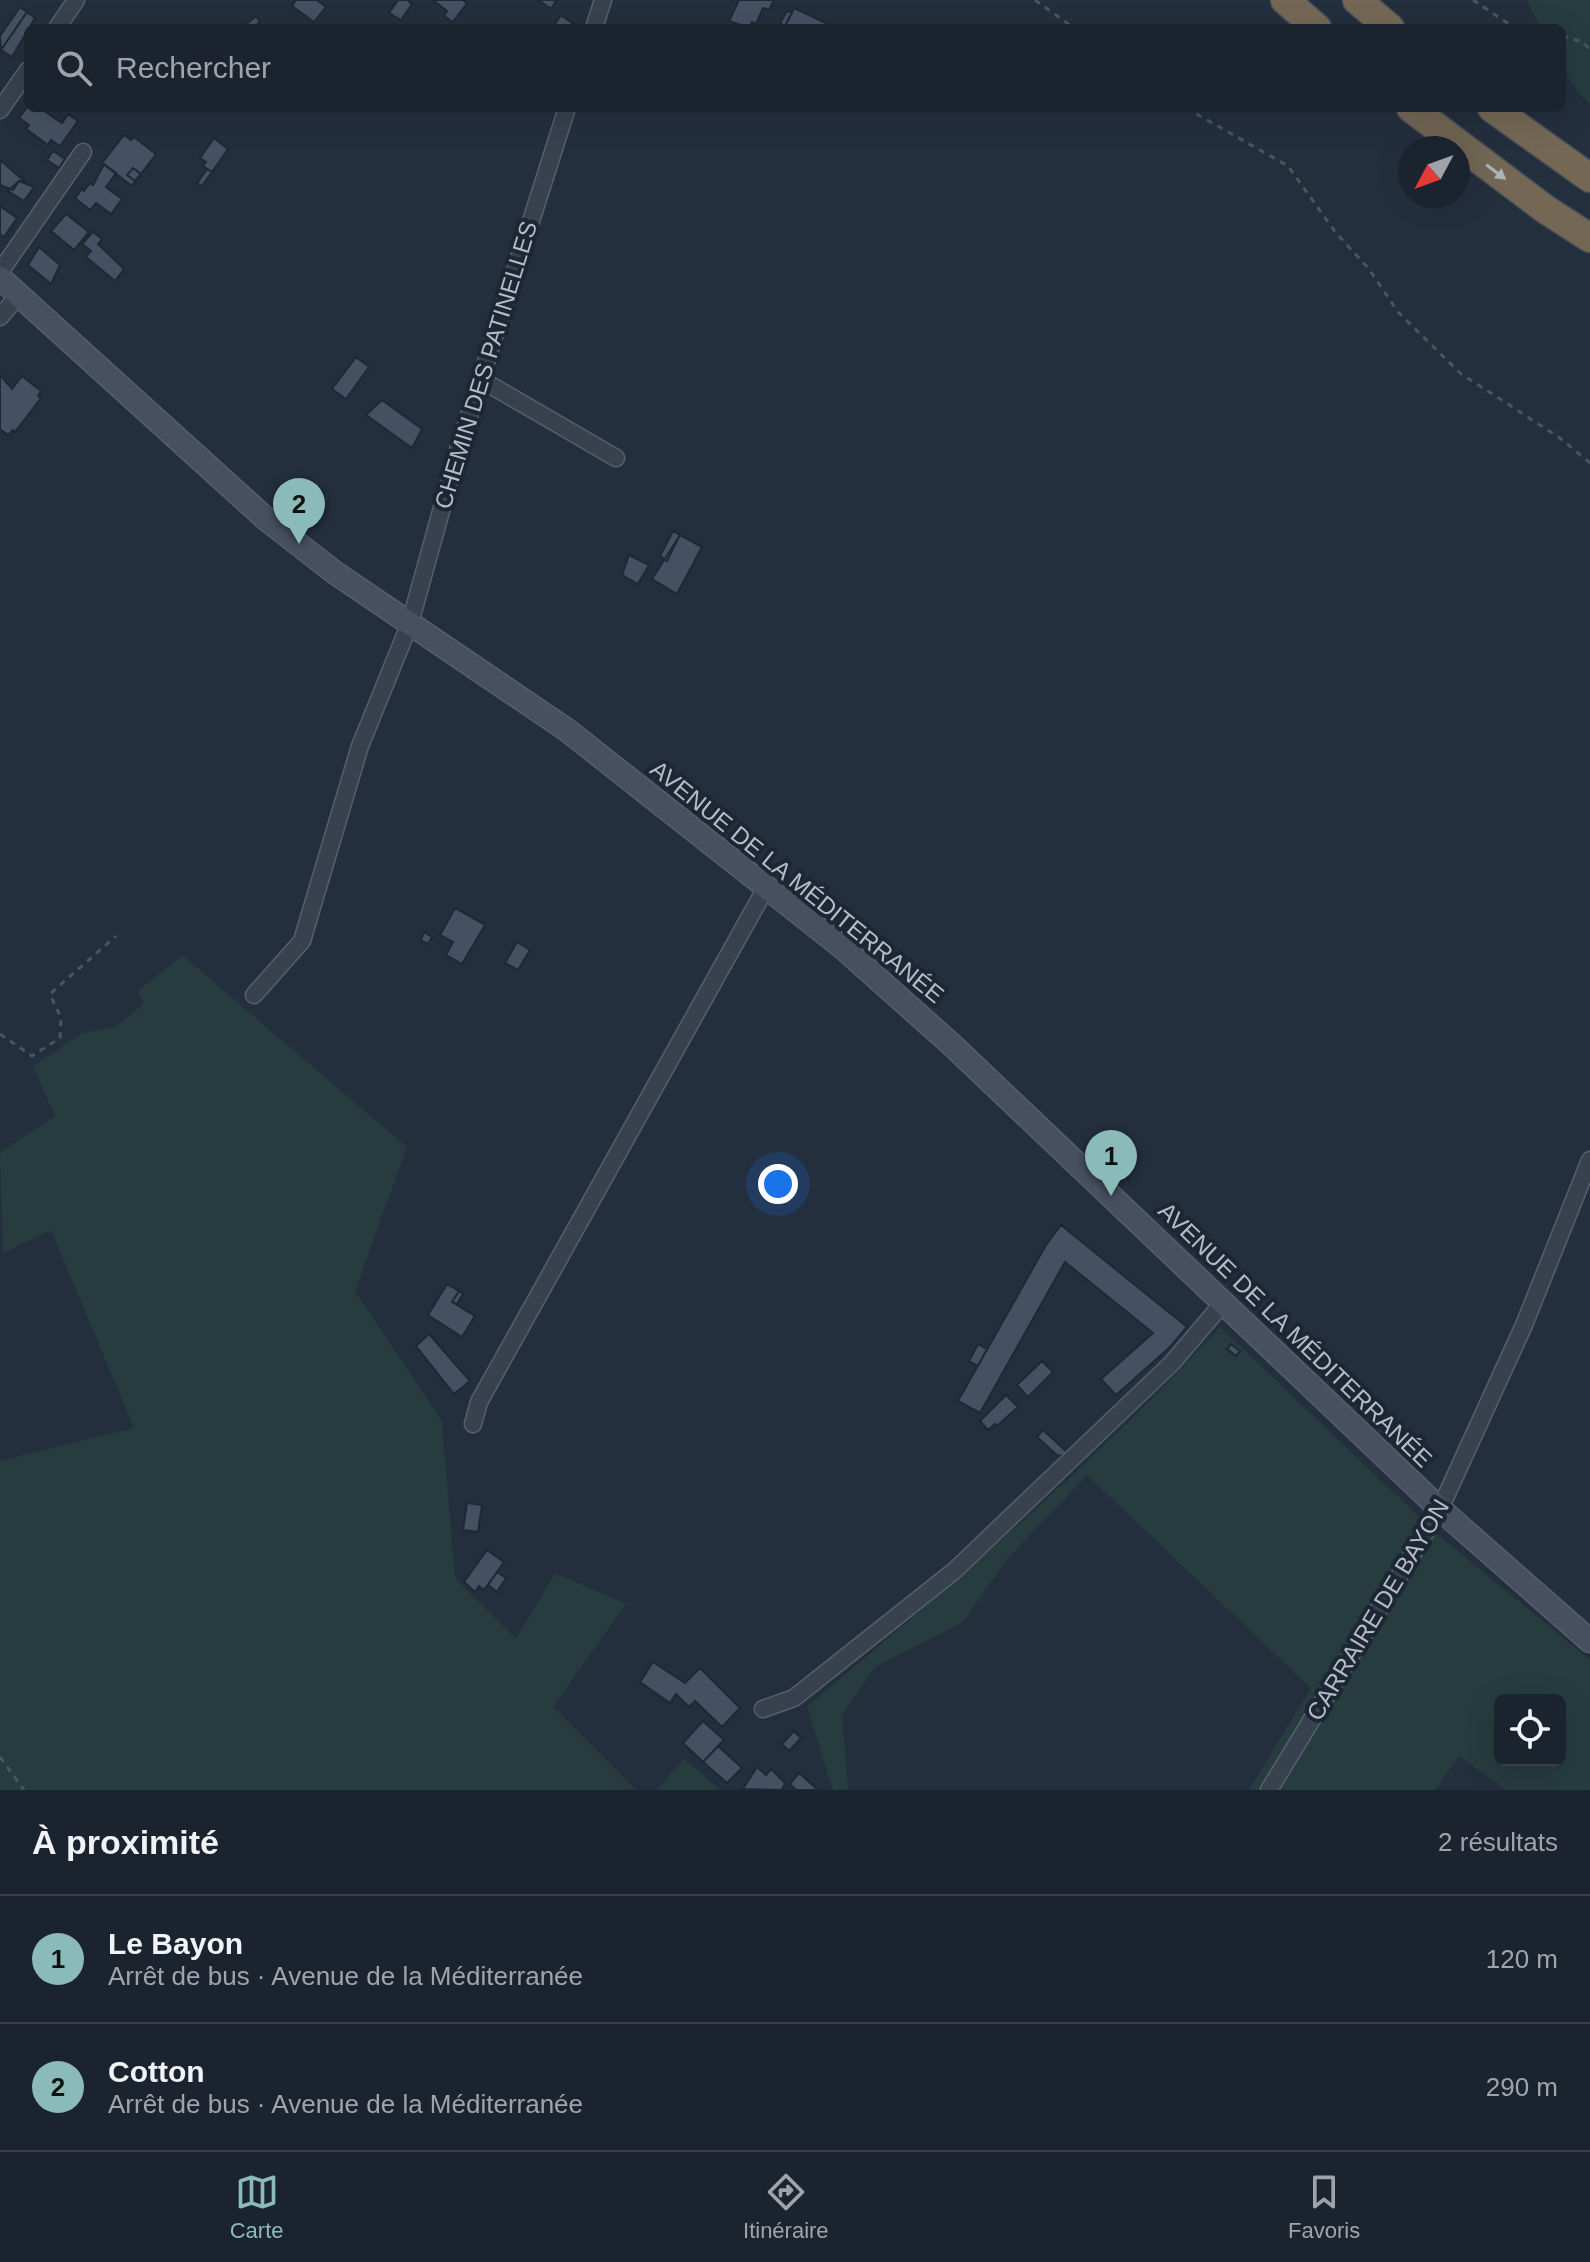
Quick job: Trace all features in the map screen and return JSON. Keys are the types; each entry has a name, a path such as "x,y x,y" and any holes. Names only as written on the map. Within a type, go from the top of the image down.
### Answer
{"highway":[{"path":"1285,0 1312,24"},
{"path":"1357,0 1385,24"},
{"path":"1416,112 1545,209 1590,238"},
{"path":"1498,112 1590,178"}],"main road":[{"name":"AVENUE DE LA MÉDITERRANÉE","path":"0,278 266,519 334,572 567,730 842,947 952,1045 1440,1509 1590,1641"}],"street":[{"path":"60,24 76,0"},
{"path":"595,24 603,0"},
{"path":"0,110 24,76"},
{"name":"CHEMIN DES PATINELLES","path":"254,995 302,941 360,746 410,623 480,379 566,112"},
{"path":"0,272 83,152"},
{"path":"0,317 19,295"},
{"path":"480,379 616,458"},
{"path":"473,1424 486,1388 767,886"},
{"name":"CARRAIRE DE BAYON","path":"1269,1790 1440,1509 1524,1325 1590,1160"},
{"path":"763,1709 794,1698 954,1571 1172,1363 1223,1303"}],"path":[{"path":"1035,0 1068,24"},
{"path":"1473,0 1509,24"},
{"path":"1566,37 1583,42 1590,50"},
{"path":"1193,112 1288,166 1336,233 1369,269 1398,312 1460,373 1560,438 1590,463"},
{"path":"0,1034 32,1056 60,1038 61,1018 50,994 116,936"},
{"path":"0,1757 24,1790"}],"green space":[{"path":"1526,0 1590,0 1590,104 1574,86 1566,70 1566,24 1539,24"},
{"path":"182,955 407,1147 355,1291 442,1421 455,1578 516,1639 555,1573 626,1604 553,1707 636,1790 0,1790 0,1461 134,1428 51,1230 3,1253 0,1152 55,1116 33,1066 81,1034 116,1027 144,1003 137,992"},
{"path":"1220,1327 1436,1533 1590,1660 1590,1790 1506,1790 1459,1756 1435,1790 1249,1790 1311,1688 1087,1475 1007,1559 963,1622 875,1667 842,1715 848,1790 833,1790 807,1707 1020,1523 1122,1428"},
{"path":"684,1759 720,1790 657,1790"}],"building":[{"path":"296,0 317,0 326,7 314,22 292,6"},
{"path":"398,0 407,0 412,4 401,20 389,13"},
{"path":"433,0 463,0 467,3 453,22 444,16 447,11"},
{"path":"538,0 554,0 556,1 551,9"},
{"path":"739,0 774,0 769,10 763,8 756,24 729,21"},
{"path":"20,7 27,12 1,50 0,36"},
{"path":"794,8 828,24 786,24"},
{"path":"787,11 792,13 786,24 780,23"},
{"path":"27,12 35,18 31,24 24,24 24,37 12,57 1,50"},
{"path":"561,15 573,24 555,24"},
{"path":"256,16 260,22 257,24 247,24"},
{"path":"24,111 46,112 62,123 68,114 78,121 60,146 51,140 48,145 26,129 29,125 19,118"},
{"path":"124,135 131,140 134,137 156,154 141,174 133,168 127,175 135,181 132,186 102,163"},
{"path":"214,138 228,149 212,172 203,166 206,162 200,158"},
{"path":"53,151 65,159 59,168 47,160"},
{"path":"0,160 24,181 19,181 13,190 0,185"},
{"path":"104,164 116,173 106,187 122,199 111,214 96,203 90,210 75,198 90,183 93,185"},
{"path":"133,168 141,174 135,181 127,175"},
{"path":"207,169 212,172 202,186 197,183"},
{"path":"19,181 34,187 24,201 8,191"},
{"path":"0,206 17,218 4,237 0,234"},
{"path":"66,214 89,232 74,250 51,231"},
{"path":"93,232 102,239 98,244 124,269 115,281 86,257 91,251 82,244"},
{"path":"39,247 60,265 51,284 28,265"},
{"path":"356,357 369,367 346,399 332,389"},
{"path":"0,375 12,389 22,376 41,391 38,396 41,398 15,432 13,430 8,435 0,429"},
{"path":"382,400 422,429 412,448 366,415"},
{"path":"673,531 680,535 667,561 660,556"},
{"path":"680,535 702,547 677,594 652,579"},
{"path":"629,555 649,565 638,584 622,575"},
{"path":"455,908 485,925 462,964 446,955 453,942 440,935"},
{"path":"424,932 432,937 428,944 421,940"},
{"path":"517,942 530,950 518,970 505,963"},
{"path":"1061,1225 1187,1327 1170,1347 1116,1395 1101,1379 1153,1333 1065,1262 980,1413 958,1401 1046,1245"},
{"path":"447,1284 459,1291 452,1302 475,1316 462,1337 428,1315"},
{"path":"459,1291 463,1294 457,1304 452,1302"},
{"path":"429,1334 470,1381 454,1394 416,1346"},
{"path":"978,1344 987,1349 978,1366 969,1361"},
{"path":"1231,1344 1240,1351 1236,1356 1227,1349"},
{"path":"1042,1361 1053,1372 1028,1397 1017,1385"},
{"path":"1006,1395 1018,1407 988,1430 980,1421"},
{"path":"1043,1430 1067,1452 1064,1455 1058,1456 1037,1437"},
{"path":"467,1503 482,1505 478,1532 463,1530"},
{"path":"487,1550 504,1562 484,1590 479,1586 475,1592 464,1582"},
{"path":"497,1572 506,1578 497,1592 488,1585"},
{"path":"653,1662 685,1683 700,1668 740,1708 722,1727 695,1701 689,1707 676,1694 670,1703 640,1682"},
{"path":"703,1721 724,1740 703,1762 683,1743"},
{"path":"794,1731 801,1738 789,1751 782,1744"},
{"path":"718,1746 742,1768 727,1783 703,1762"},
{"path":"757,1767 766,1775 771,1769 785,1783 782,1790 743,1789"},
{"path":"799,1773 818,1790 796,1790 790,1784"}],"place":[{"name":"Cotton","path":"299,544"},
{"name":"Le Bayon","path":"1111,1196"}]}
